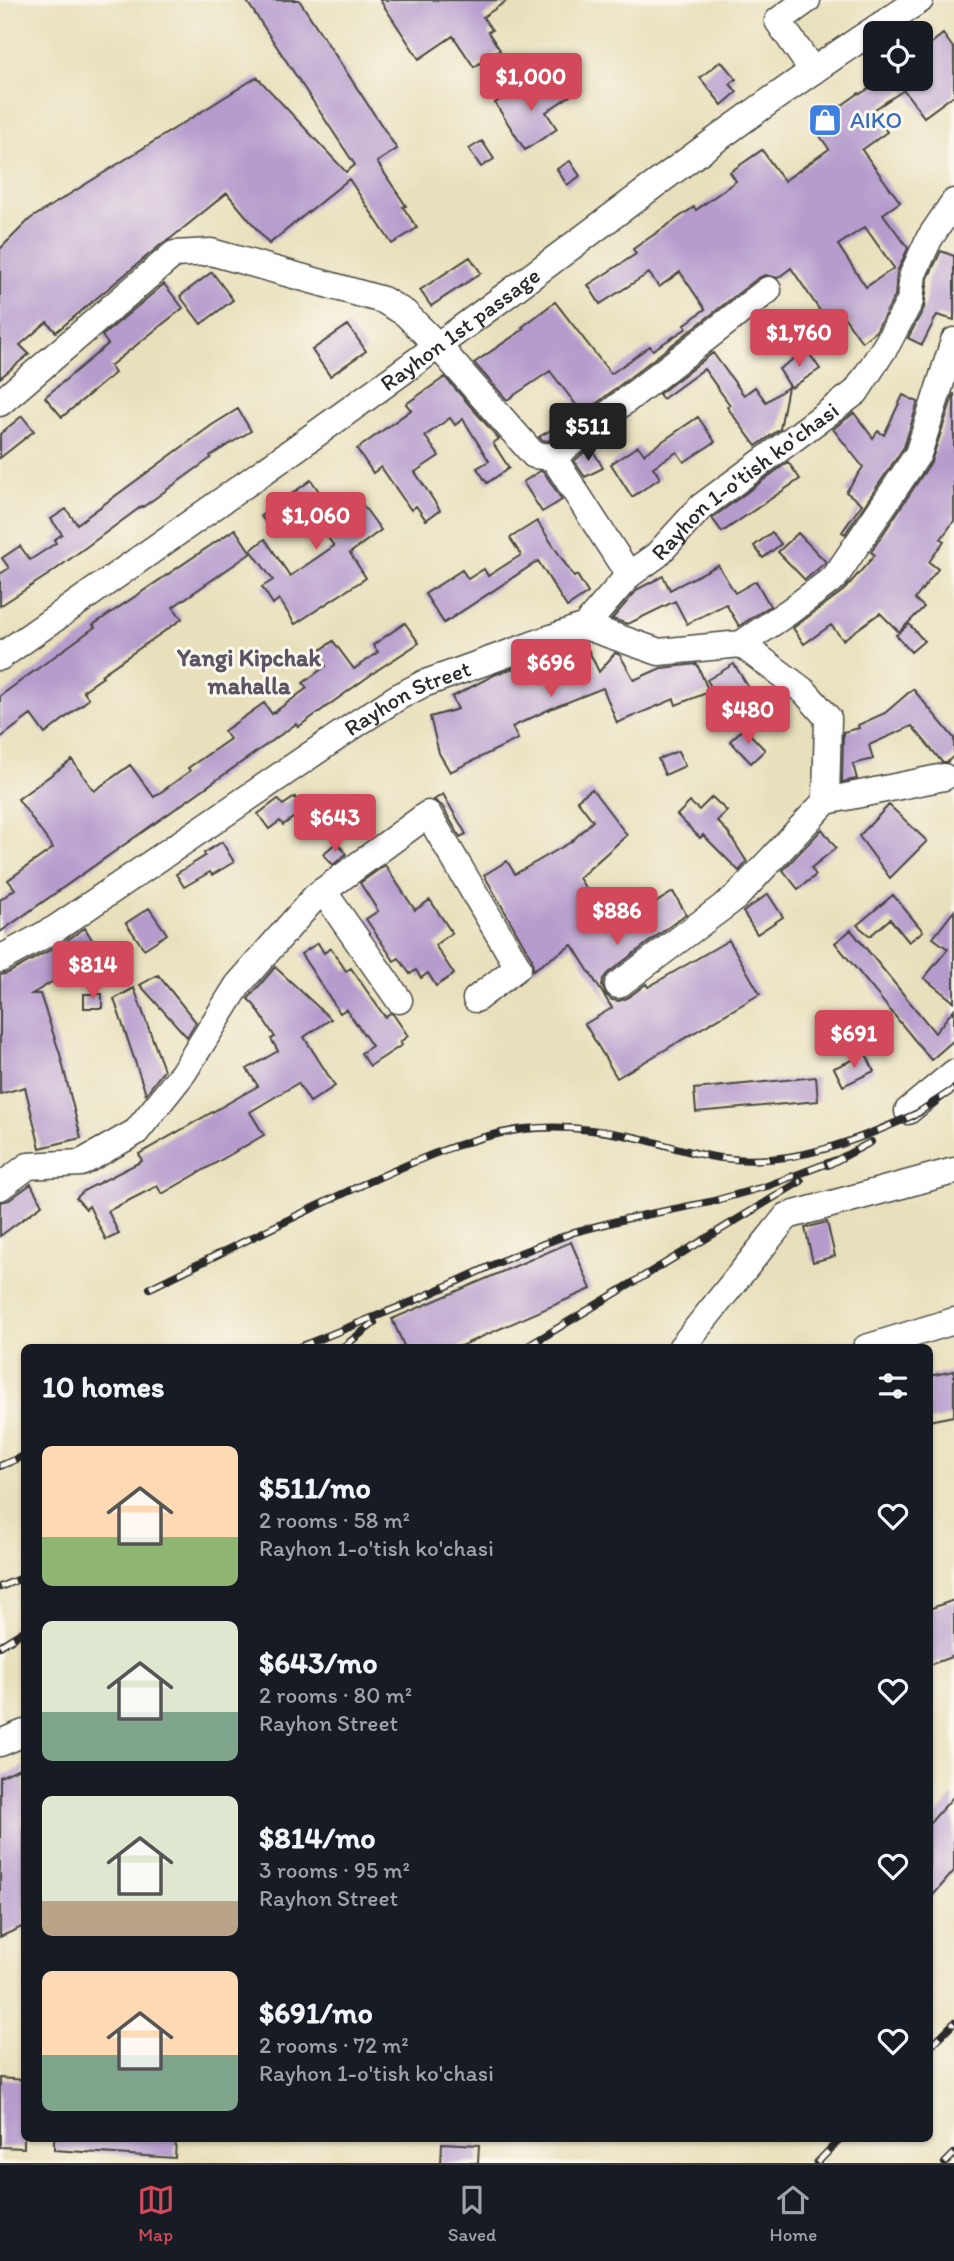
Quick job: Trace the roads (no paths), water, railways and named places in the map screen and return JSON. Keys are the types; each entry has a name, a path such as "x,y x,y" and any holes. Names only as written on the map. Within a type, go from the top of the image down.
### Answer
{"street":[{"path":"807,0 778,21 813,71"},
{"name":"Rayhon 1st passage","path":"0,657 438,346 721,135 920,0"},
{"name":"Rayhon 1-o'tish ko'chasi","path":"584,626 629,575 657,555 701,507 856,392 904,312 914,274 929,239 954,202"},
{"path":"0,403 174,254 211,252 383,300 405,313 438,346 534,455 553,457 768,289"},
{"path":"584,626 659,652 740,644 835,577 918,454 954,341"},
{"name":"Rayhon 1-o'tish ko'chasi","path":"553,457 629,575"},
{"name":"Rayhon Street","path":"0,959 55,929 398,697 461,669 584,626"},
{"path":"740,644 806,692 828,718 826,801"},
{"path":"618,985 736,897 826,801 944,777"},
{"path":"0,1187 28,1166 80,1163 136,1132 183,1073 238,985 315,897 428,814 518,967 476,999"},
{"path":"323,891 399,1000"},
{"path":"908,1111 954,1073"},
{"path":"684,1344 787,1216 954,1171"},
{"path":"879,1344 954,1321"},
{"path":"0,1743 21,1734"}],"railway":[{"path":"913,1116 954,1089"},
{"path":"150,1288 364,1184 442,1151 503,1133 550,1127 576,1128 629,1136 722,1158 774,1159 848,1142 920,1112"},
{"path":"828,1165 871,1142"},
{"path":"307,1344 574,1232 710,1202 767,1186 836,1160"},
{"path":"532,1344 801,1181"},
{"path":"347,1344 374,1323"},
{"path":"0,1466 21,1457"},
{"path":"0,1587 21,1578"},
{"path":"0,1646 21,1633"},
{"path":"933,2044 954,2023"},
{"path":"817,2163 837,2142"},
{"path":"945,2163 954,2154"}],"place":[{"name":"AIKO","path":"825,120"}],"district":[{"name":"Yangi Kipchak mahalla","path":"249,671"}]}
